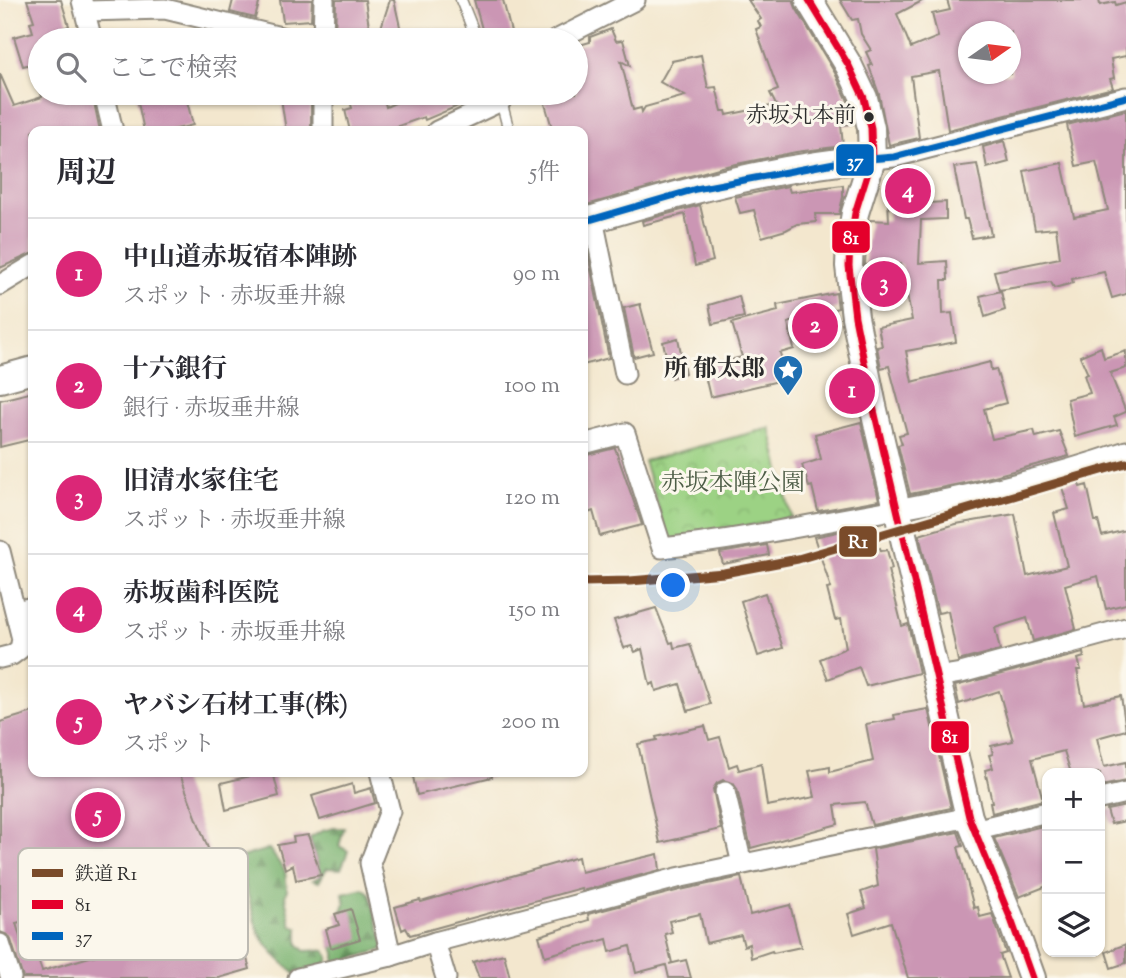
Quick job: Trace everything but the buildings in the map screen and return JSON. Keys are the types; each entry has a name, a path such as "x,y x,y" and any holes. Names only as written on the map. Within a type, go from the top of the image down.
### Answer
{"main road":[{"path":"809,0 849,66 864,98 871,128 872,159 855,213 850,243 849,266 855,317 873,406 972,824 1013,922 1032,978"},
{"path":"588,221 696,188 845,161 872,159"},
{"path":"0,379 28,371"}],"street":[{"path":"323,28 324,0"},
{"path":"580,28 635,0"},
{"path":"89,28 83,6 165,9 243,28"},
{"path":"872,159 894,157 1126,97"},
{"path":"107,105 112,126"},
{"path":"323,105 323,126"},
{"path":"446,126 484,105"},
{"path":"588,221 625,374"},
{"path":"0,285 28,268"},
{"path":"588,443 625,433 662,548 707,544 898,509 1076,469 1126,451"},
{"path":"0,551 24,609 20,649 12,655 0,658"},
{"path":"937,677 961,673 1126,628"},
{"path":"381,777 390,811 370,863 391,956"},
{"path":"725,792 742,864"},
{"path":"1105,798 1126,793"},
{"path":"298,978 391,956 677,878 742,864 1042,813"},
{"path":"435,942 446,978"},
{"path":"0,944 11,978"}],"lane":[{"path":"460,1 472,28"},
{"path":"501,105 508,126"}],"green space":[{"name":"赤坂本陣公園","path":"770,428 791,517 669,543 644,461"},
{"path":"334,828 344,828 339,846 348,851 341,869 327,868 319,882 313,880 321,876 310,838"},
{"path":"269,849 285,871 285,897 291,925 298,928 298,944 305,951 324,950 329,957 326,968 297,976 274,954 258,932 248,895 248,855"},
{"path":"363,888 369,893 385,949 335,963 330,939 342,928 339,919 345,903 343,893"}],"rail line":[{"name":"R1","path":"588,582 724,573 798,559 1126,463"}],"transit line":[{"name":"81","path":"809,0 849,66 864,98 871,128 872,159 855,213 850,243 849,266 855,317 873,406 969,817 1032,978"},
{"name":"37","path":"588,221 696,189 845,161 894,157 1126,97"}],"place":[{"name":"赤坂丸本前","path":"869,117"},
{"name":"赤坂歯科医院","path":"908,191"},
{"name":"旧清水家住宅","path":"884,284"},
{"name":"十六銀行","path":"815,326"},
{"name":"中山道赤坂宿本陣跡","path":"852,391"},
{"name":"所 郁太郎","path":"788,397"},
{"name":"ヤバシ石材工事(株)","path":"98,815"}]}
